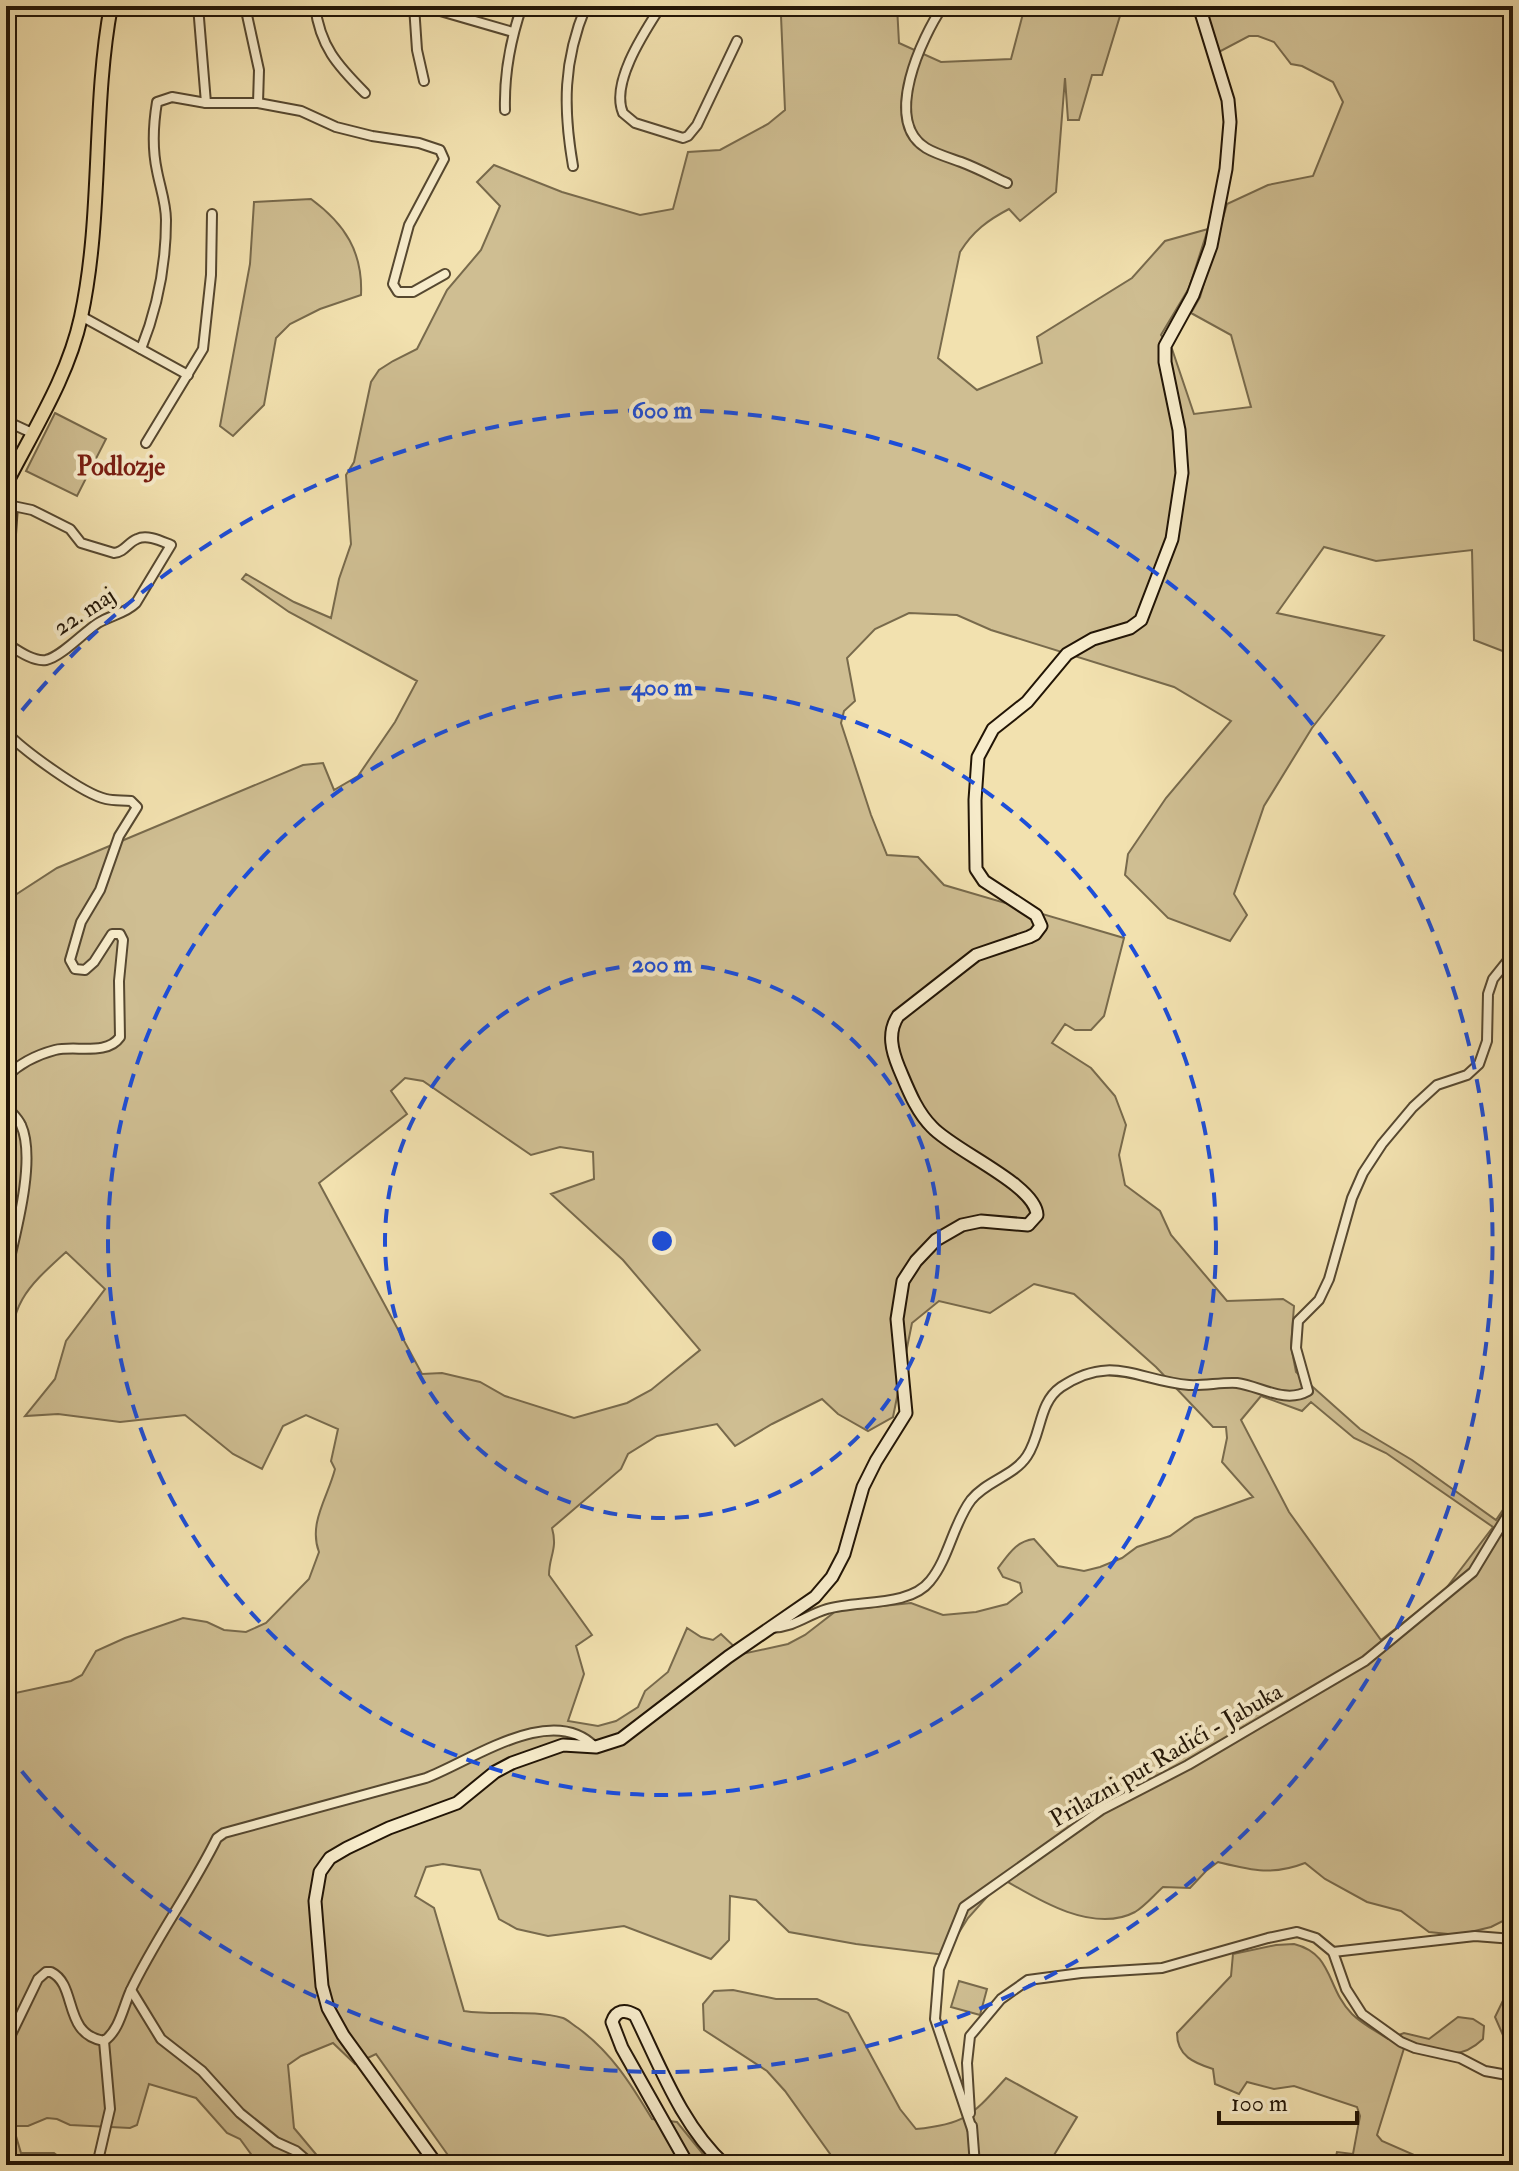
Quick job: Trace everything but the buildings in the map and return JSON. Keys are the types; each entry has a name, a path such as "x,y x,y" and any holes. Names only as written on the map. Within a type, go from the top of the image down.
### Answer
{"main road":[{"path":"6,484 68,364 81,316 90,255 102,76 111,6"},
{"path":"437,2165 343,2035 328,2008 322,1986 315,1901 320,1872 330,1858 347,1848 389,1828 457,1803 495,1772 512,1763 563,1745 596,1747 631,1733 815,1597 832,1577 844,1554 863,1487 876,1461 905,1418 907,1405 897,1319 903,1281 916,1261 936,1240 962,1225 981,1221 1028,1225 1037,1215 1034,1203 1021,1189 958,1149 929,1125 920,1113 892,1052 891,1038 898,1016 959,966 976,955 1039,931 1041,926 1036,915 984,881 976,869 978,757 993,729 1027,702 1067,654 1093,639 1130,628 1141,620 1172,539 1182,473 1179,430 1165,362 1165,346 1193,295 1211,246 1226,169 1230,122 1226,90 1204,30 1199,6"},
{"path":"688,2165 622,2048 612,2022 620,2012 629,2011 635,2015 683,2112 714,2155 725,2165"}],"street":[{"path":"198,6 206,103"},
{"path":"245,6 259,70 258,103"},
{"path":"315,6 318,26 330,53 339,68 365,93"},
{"path":"414,6 417,50 424,81"},
{"path":"423,6 513,32"},
{"path":"505,110 504,89 513,32 522,6"},
{"path":"573,166 566,123 567,82 574,35 586,6"},
{"path":"661,6 626,72 620,93 623,113 635,123 683,138 688,136 697,125 737,41"},
{"path":"943,6 923,39 915,62 908,92 907,125 924,147 1007,183"},
{"path":"141,349 150,327 160,279 166,219 154,146 157,102 172,97 206,103 258,103 301,111 336,127 440,150 444,159 409,225 393,284 398,292 413,292 445,274"},
{"path":"146,443 203,349 212,214"},
{"path":"81,316 188,375"},
{"path":"6,421 32,433"},
{"path":"6,495 13,506 6,604"},
{"name":"22. maj","path":"6,643 35,658 44,660 55,656 97,623 129,610 171,545 150,538 137,538 119,553 114,553 81,543 70,529 32,510 13,506"},
{"path":"6,732 35,757 104,799 131,801 137,807 119,836 100,890 76,936 70,960 75,969 85,970 94,962 112,934 120,934 123,940 119,981 120,1037 109,1046 59,1049 35,1056 6,1077"},
{"path":"770,1628 799,1623 828,1609 902,1597 919,1591 931,1580 972,1500 1026,1458 1037,1439 1044,1408 1052,1395 1088,1373 1106,1369 1189,1385 1240,1383 1282,1394 1304,1394 1308,1391 1296,1348 1298,1321 1319,1300 1329,1279 1352,1198 1363,1173 1413,1107 1437,1085 1467,1075 1479,1064 1487,1041 1488,994 1493,979 1513,954"},
{"path":"6,1106 20,1122 24,1134 25,1161 22,1214 6,1275"},
{"name":"Prilazni put Radići - Jabuka","path":"972,2129 935,2019 939,1969 964,1907 1101,1810 1214,1751 1365,1661 1473,1572 1513,1506"},
{"path":"6,2045 38,1979 46,1972 59,1978 79,2027 95,2040 104,2041 112,2036 131,1990 191,1890 217,1838 224,1833 426,1778 490,1746 516,1738 563,1731 584,1735 596,1747"},
{"path":"975,2165 967,2063 970,2036 1001,1999 1028,1980 1162,1968 1297,1932 1316,1938 1333,1952 1346,1989 1362,2014 1401,2042 1460,2058 1485,2071 1513,2076"},
{"path":"1333,1952 1475,1936 1513,1939"},
{"path":"131,1990 161,2039 202,2071 240,2113 276,2142 296,2151 312,2165"},
{"path":"97,2165 110,2109 104,2041"}],"shaded area":[{"path":"756,6 897,6 899,43 941,62 1011,59 1025,6 1123,6 1102,75 1092,75 1079,120 1068,120 1065,78 1056,192 1020,221 1009,209 994,217 976,232 960,252 938,358 977,390 1042,363 1037,337 1132,278 1165,241 1208,229 1189,288 1161,335 1172,349 1194,414 1251,407 1231,335 1191,313 1200,297 1227,204 1268,185 1313,176 1343,102 1333,82 1302,66 1291,64 1274,42 1249,36 1217,53 1205,6 1513,6 1513,655 1474,640 1472,550 1376,561 1324,547 1277,613 1384,636 1312,728 1264,806 1234,894 1247,915 1230,941 1168,918 1125,875 1128,854 1166,798 1231,721 1174,687 991,630 957,615 909,613 875,629 847,658 855,701 844,711 841,723 887,855 918,857 944,885 1124,938 1104,1016 1091,1030 1075,1030 1065,1024 1052,1043 1091,1068 1115,1096 1126,1125 1119,1155 1125,1185 1160,1211 1171,1235 1227,1301 1283,1299 1294,1306 1291,1346 1296,1372 1360,1429 1412,1460 1496,1520 1513,1495 1513,1916 1491,1927 1458,1935 1429,1932 1401,1911 1367,1902 1325,1879 1305,1863 1272,1871 1218,1862 1190,1888 1163,1887 1139,1910 1119,1918 1084,1917 1067,1912 1003,1879 968,1918 945,1955 789,1932 756,1900 730,1896 729,1940 711,1959 624,1926 548,1936 517,1929 499,1919 480,1870 443,1864 426,1867 415,1896 434,1908 464,2011 551,2015 567,2020 590,2037 610,2058 652,2119 677,2122 712,2165 455,2165 376,2054 355,2064 333,2043 288,2065 294,2128 325,2165 254,2165 253,2157 240,2139 227,2133 196,2098 149,2084 137,2125 130,2128 70,2125 47,2118 28,2126 13,2126 21,2153 54,2153 63,2160 61,2165 6,2165 6,1695 71,1681 82,1675 96,1651 183,1618 207,1622 224,1630 246,1632 266,1623 309,1579 319,1552 317,1520 335,1469 331,1461 338,1429 306,1415 283,1426 262,1469 233,1454 185,1415 120,1422 58,1414 25,1416 55,1379 66,1341 105,1289 66,1252 22,1300 13,1326 10,1362 6,1367 6,901 57,868 303,765 323,763 334,790 358,776 395,722 417,681 289,612 242,579 246,574 294,602 331,618 339,579 351,544 346,475 354,462 371,382 379,370 417,349 447,290 481,250 500,206 477,182 494,165 562,192 640,215 673,209 688,152 720,150 768,124 785,110 781,16","holes":["405,1078 423,1081 531,1155 560,1147 593,1152 594,1179 551,1194 623,1260 700,1350 651,1390 627,1403 574,1418 505,1396 480,1382 442,1373 422,1374 319,1183 407,1114 391,1091","1034,1284 1074,1294 1156,1367 1213,1427 1226,1427 1222,1462 1253,1497 1195,1518 1170,1536 1084,1571 1058,1566 1034,1539 1022,1543 998,1568 1003,1577 1020,1583 1022,1592 1007,1604 976,1612 943,1615 911,1603 836,1611 788,1644 742,1654 721,1634 713,1640 687,1628 668,1672 645,1691 638,1707 616,1721 598,1726 568,1721 584,1674 576,1646 592,1635 549,1575 554,1542 552,1528 621,1469 628,1454 657,1436 717,1424 735,1446 822,1399 838,1414 868,1431 893,1417 912,1323 939,1301 990,1313","1261,1396 1302,1411 1311,1402 1354,1438 1386,1453 1493,1527 1444,1591 1381,1640 1289,1512 1241,1420"]},
{"path":"311,199 333,218 350,240 359,265 361,295 320,309 290,324 276,338 264,405 233,436 220,426 250,264 254,202"},
{"path":"55,413 106,439 77,496 26,471"},
{"path":"1294,1944 1307,1949 1323,1964 1352,2014 1388,2039 1404,2033 1429,2039 1458,2017 1473,2019 1484,2026 1483,2039 1473,2047 1455,2053 1437,2052 1406,2042 1377,2135 1382,2141 1430,2162 1455,2160 1455,2165 1392,2165 1385,2162 1383,2165 1347,2165 1335,2160 1337,2152 1353,2154 1360,2116 1357,2107 1294,2086 1274,2089 1247,2082 1239,2094 1215,2084 1213,2069 1183,2053 1177,2033 1231,1976 1233,1954"},
{"path":"1513,1980 1513,2058 1495,2017"},
{"path":"959,1981 987,1989 980,2015 951,2007"},
{"path":"733,1990 776,1999 817,1999 848,2013 900,2109 916,2129 947,2124 968,2115 1006,2078 1077,2117 1048,2165 838,2165 767,2071 704,2030 703,2004 714,1991"}],"district":[{"name":"Podlozje","path":"121,466"}]}
